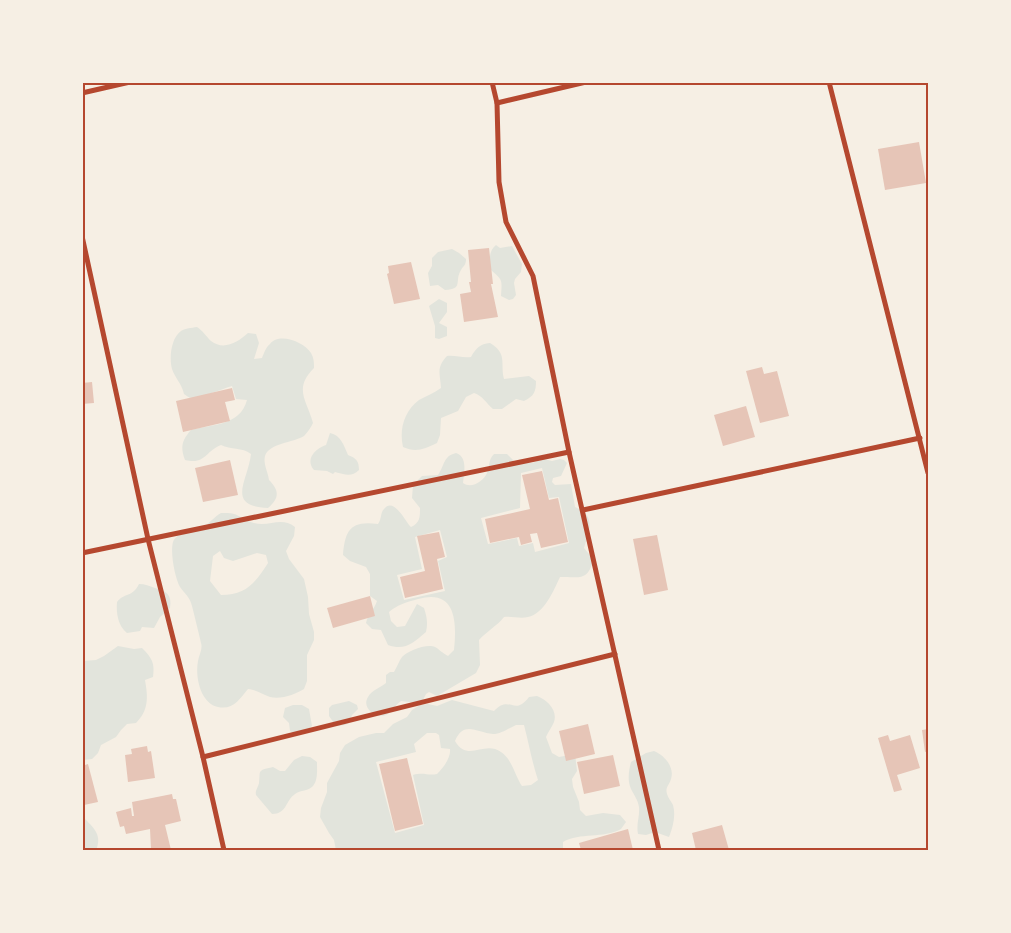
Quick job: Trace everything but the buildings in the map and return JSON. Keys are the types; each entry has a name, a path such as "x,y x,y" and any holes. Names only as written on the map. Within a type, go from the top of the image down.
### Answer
{"street":[{"path":"82,93 130,82"},
{"path":"492,82 497,104 499,182 506,222 533,276 569,452 659,850"},
{"path":"497,104 586,82"},
{"path":"829,82 928,472"},
{"path":"82,236 148,539 224,850"},
{"path":"583,510 920,438"},
{"path":"82,553 569,452"},
{"path":"203,758 615,654"}],"shaded area":[{"path":"496,245 500,248 512,246 522,264 521,272 515,279 516,295 513,299 509,300 501,296 501,280 490,269 491,253"},
{"path":"452,249 466,259 459,274 457,286 445,290 438,285 430,286 428,273 432,266 432,258 438,252"},
{"path":"439,299 447,303 447,312 439,323 447,327 447,336 439,339 435,338 435,326 429,306"},
{"path":"197,327 211,341 221,345 231,344 248,333 256,334 259,343 254,359 262,358 269,345 274,340 279,339 291,340 303,345 313,357 314,368 304,382 303,395 313,423 304,436 271,448 267,452 265,465 269,480 275,487 277,494 275,501 268,508 247,503 243,497 242,490 251,454 248,452 221,445 197,461 185,460 183,444 191,430 217,425 232,419 243,409 247,400 236,399 232,386 195,398 190,398 184,394 172,369 172,348 175,338 181,331"},
{"path":"490,343 496,347 501,355 504,379 529,376 536,381 535,391 532,395 524,401 516,399 502,409 493,409 474,393 466,397 458,411 441,418 440,435 437,443 412,450 403,447 402,428 406,415 419,400 441,388 440,367 447,356 471,357 479,347"},
{"path":"330,433 339,438 348,455 356,460 359,470 353,474 347,475 335,472 333,474 327,471 314,470 311,466 312,455 326,445"},
{"path":"452,454 460,455 464,462 463,483 466,485 480,482 488,470 494,454 507,454 516,463 532,463 544,459 552,461 564,460 567,463 561,476 553,478 552,482 555,485 571,484 575,507 582,511 589,519 589,530 584,548 593,561 591,568 588,573 581,577 560,577 548,601 534,615 525,618 504,617 482,637 479,640 480,665 476,673 437,696 429,692 422,702 401,701 386,715 374,714 368,709 366,701 374,691 386,683 386,675 394,672 402,657 413,650 427,646 436,648 448,656 454,650 454,619 447,603 440,598 418,599 402,604 389,612 391,621 397,627 405,626 417,604 424,608 427,620 426,632 408,645 394,647 388,645 381,630 372,629 366,623 377,601 370,596 370,574 366,567 350,561 343,555 345,539 355,526 369,523 378,524 383,511 388,506 396,508 411,527 416,524 419,519 420,508 412,498 413,485 422,476 438,475 446,459","holes":["542,468 549,498 559,497 569,543 535,552 533,543 519,546 517,538 488,544 481,518 520,508 521,473","440,530 447,557 438,561 445,591 404,600 397,575 422,569 415,537"]},
{"path":"221,513 236,515 254,523 285,522 295,527 294,536 286,551 289,559 304,579 309,614 314,632 314,640 307,655 307,681 304,689 297,693 274,698 248,689 232,706 223,708 207,700 200,688 197,667 201,645 191,603 176,578 172,547 175,538 186,532 203,527","holes":["220,551 224,558 233,561 257,553 266,555 268,563 249,586 237,593 221,595 210,581 213,556"]},
{"path":"139,584 166,592 170,600 170,608 160,617 154,628 142,627 140,631 127,633 118,619 117,602 134,591"},
{"path":"118,646 134,649 142,648 152,661 154,668 153,677 145,680 147,698 145,708 136,723 127,724 116,737 101,745 98,753 92,759 83,760 83,661 96,660"},
{"path":"537,696 541,698 553,710 554,722 546,737 552,753 559,757 575,754 577,771 572,779 580,810 586,816 603,813 620,815 626,822 621,829 607,834 570,839 563,842 563,850 336,850 334,840 320,817 327,792 327,783 345,745 359,737 384,733 393,724 407,717 412,710 420,705 437,706 452,700 494,711 504,704 516,706 524,703 529,697","holes":["516,725 524,725 538,780 531,785 522,786 511,763 501,752 488,748 471,751 465,750 455,741 462,731 467,729 496,734","427,733 439,735 441,748 450,749 449,756 437,774 413,775 424,825 395,833 376,762 416,752 414,744"]},
{"path":"349,701 357,705 358,709 352,715 349,723 336,726 329,716 329,708 332,705"},
{"path":"293,705 302,705 309,709 312,726 305,732 297,735 290,731 289,723 283,717 285,708"},
{"path":"654,751 668,762 672,775 667,788 668,797 674,809 673,825 669,837 655,832 646,835 638,834 639,807 629,779 631,762 646,753"},
{"path":"302,756 310,757 317,762 315,784 309,789 295,794 281,812 272,814 256,795 260,772 273,767 280,771 285,771 294,760"},
{"path":"82,819 85,819 92,826 98,837 96,850 83,850"}]}
